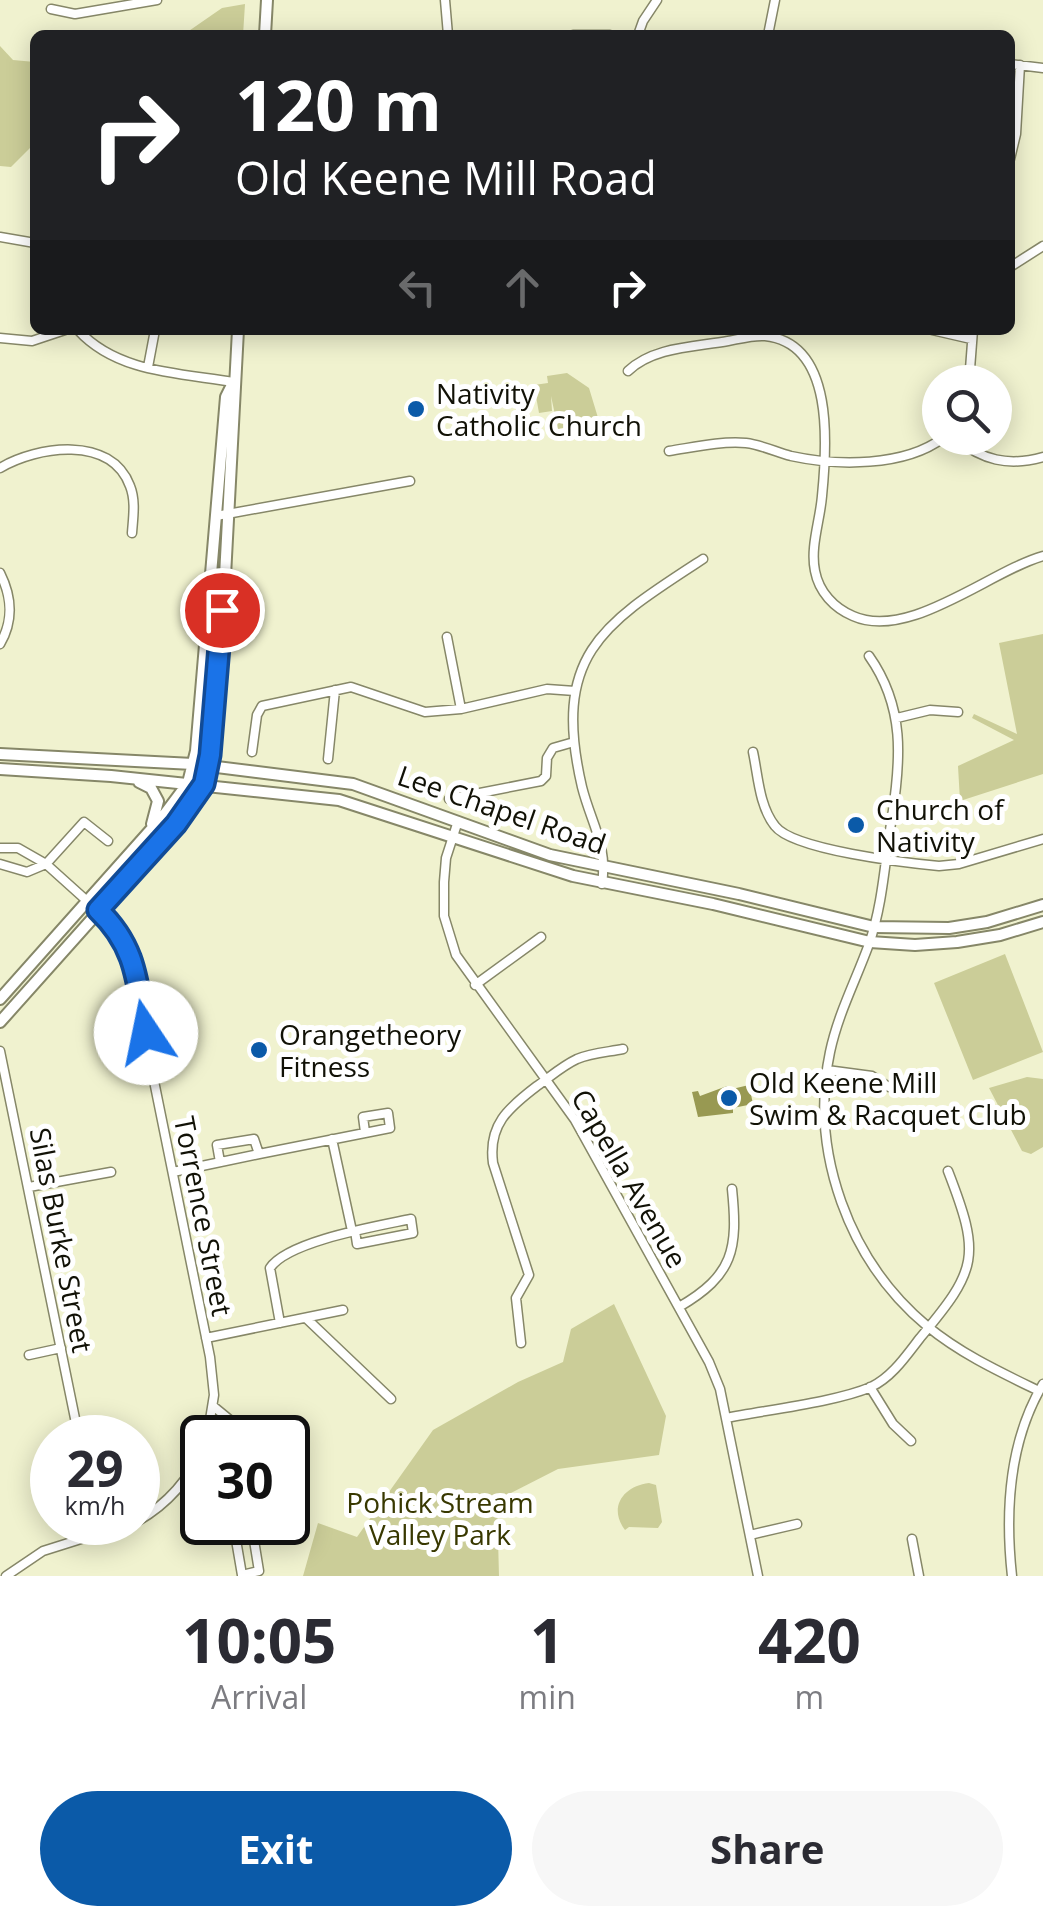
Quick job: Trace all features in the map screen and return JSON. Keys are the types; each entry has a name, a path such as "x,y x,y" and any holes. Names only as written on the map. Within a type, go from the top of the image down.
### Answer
{"main road":[{"path":"264,30 266,0"},
{"path":"0,999 188,783 237,396 234,382 238,335"},
{"path":"0,1022 176,824 204,784 222,634 222,516"},
{"name":"Lee Chapel Road","path":"0,754 193,764 353,784 530,848 874,927 949,928 1006,918 1043,905"},
{"name":"Lee Chapel Road","path":"0,769 204,784 350,802 602,884 724,906 870,942 958,942 1043,922"},
{"path":"126,777 151,788 158,801 156,816 144,838"}],"street":[{"path":"50,8 75,14 158,0"},
{"path":"446,0 448,30"},
{"path":"640,30 657,0"},
{"path":"769,30 775,0"},
{"path":"1015,138 1015,64 1043,68"},
{"path":"0,237 30,241"},
{"path":"1015,264 1043,246"},
{"path":"0,338 32,341 50,335"},
{"path":"84,335 105,354 148,367 234,382"},
{"path":"148,367 154,335"},
{"path":"969,365 972,335"},
{"path":"628,371 648,356 764,336 783,341 814,368 820,386 824,461 815,573 823,592 838,608 856,618 878,621 914,614 949,602 1017,565 1043,556"},
{"path":"669,452 717,443 750,443 824,461 884,459 922,448"},
{"path":"2,463 54,450 90,452 106,458 121,470 131,487 132,533"},
{"path":"979,455 1000,462 1043,457"},
{"path":"222,516 410,481"},
{"path":"602,884 604,849 588,808 574,742 574,691 592,649 612,622 703,558"},
{"path":"0,572 11,608 0,644"},
{"path":"447,638 461,708"},
{"path":"869,656 888,688 897,718 900,769 874,927 837,1025 827,1070 827,1140 844,1212 882,1278 929,1328 962,1352 1041,1387 1021,1438 1010,1494 1012,1576"},
{"path":"252,752 262,706 335,690 351,687 425,712 546,689 574,691"},
{"path":"328,760 335,690"},
{"path":"897,718 930,710 958,712"},
{"path":"448,799 541,781 553,748 574,742"},
{"path":"753,752 765,808 783,834 810,846 947,866 1043,839"},
{"name":"Capella Avenue","path":"458,821 451,837 444,882 444,916 456,954 575,1120 717,1380 758,1576"},
{"path":"0,864 27,872 46,864 84,822 108,842"},
{"path":"0,848 18,848 46,864"},
{"name":"Torrence Street","path":"46,864 123,936 131,958 213,1375 212,1415"},
{"path":"475,985 541,937"},
{"path":"521,1342 516,1298 530,1275 493,1164 495,1128 503,1114 578,1058 624,1049"},
{"name":"Silas Burke Street","path":"0,1051 74,1415"},
{"path":"827,1070 872,1076 889,1087"},
{"path":"173,1172 365,1132"},
{"path":"220,1162 217,1145 254,1139 258,1154"},
{"path":"280,1323 270,1268 281,1256 353,1231 411,1220 413,1233 357,1244 353,1231 332,1139"},
{"path":"726,1418 870,1387 896,1368 960,1288 970,1257 966,1216 948,1171"},
{"path":"30,1187 111,1172"},
{"path":"679,1307 711,1286 732,1253 736,1230 732,1189"},
{"path":"206,1338 344,1310"},
{"path":"307,1319 391,1399"},
{"path":"30,1355 61,1348"},
{"path":"870,1387 893,1424 911,1441"},
{"path":"213,1406 224,1415"},
{"path":"160,1505 180,1484"},
{"path":"750,1535 797,1524"},
{"path":"252,1527 260,1571 242,1575 235,1534 252,1527"},
{"path":"912,1540 919,1576"},
{"path":"6,1576 43,1552 66,1545"}],"green space":[{"path":"245,4 243,30 190,30 222,8"},
{"path":"0,46 13,60 30,62 30,148 11,167 0,166"},
{"path":"567,373 589,388 599,421 558,429 551,396 552,411 539,413 534,385 548,383 547,376"},
{"path":"1043,634 1043,774 960,801 958,766 1014,740 972,718 974,714 1017,734 999,643"},
{"path":"1005,954 1043,1052 973,1080 934,983"},
{"path":"1027,1077 1043,1079 1043,1147 1031,1154 1022,1151 989,1088"},
{"name":"Pohick Stream Valley Park","path":"614,1304 666,1416 659,1455 558,1469 497,1500 499,1576 303,1576 318,1523 357,1537 433,1430 518,1382 563,1362 571,1329"},
{"path":"649,1483 656,1485 662,1522 658,1528 625,1530 618,1514 621,1499 632,1489"}],"shaded area":[{"path":"749,1085 753,1104 733,1108 733,1113 698,1117 692,1092 698,1091 700,1096 727,1086 728,1090"}],"place":[{"name":"Nativity Catholic Church","path":"416,409"},
{"name":"Church of Nativity","path":"856,825"},
{"name":"Orangetheory Fitness","path":"259,1050"},
{"name":"Old Keene Mill Swim & Racquet Club","path":"729,1098"}],"route":[{"path":"146,1033 126,942 98,910 176,824 204,784 222,610"}]}
